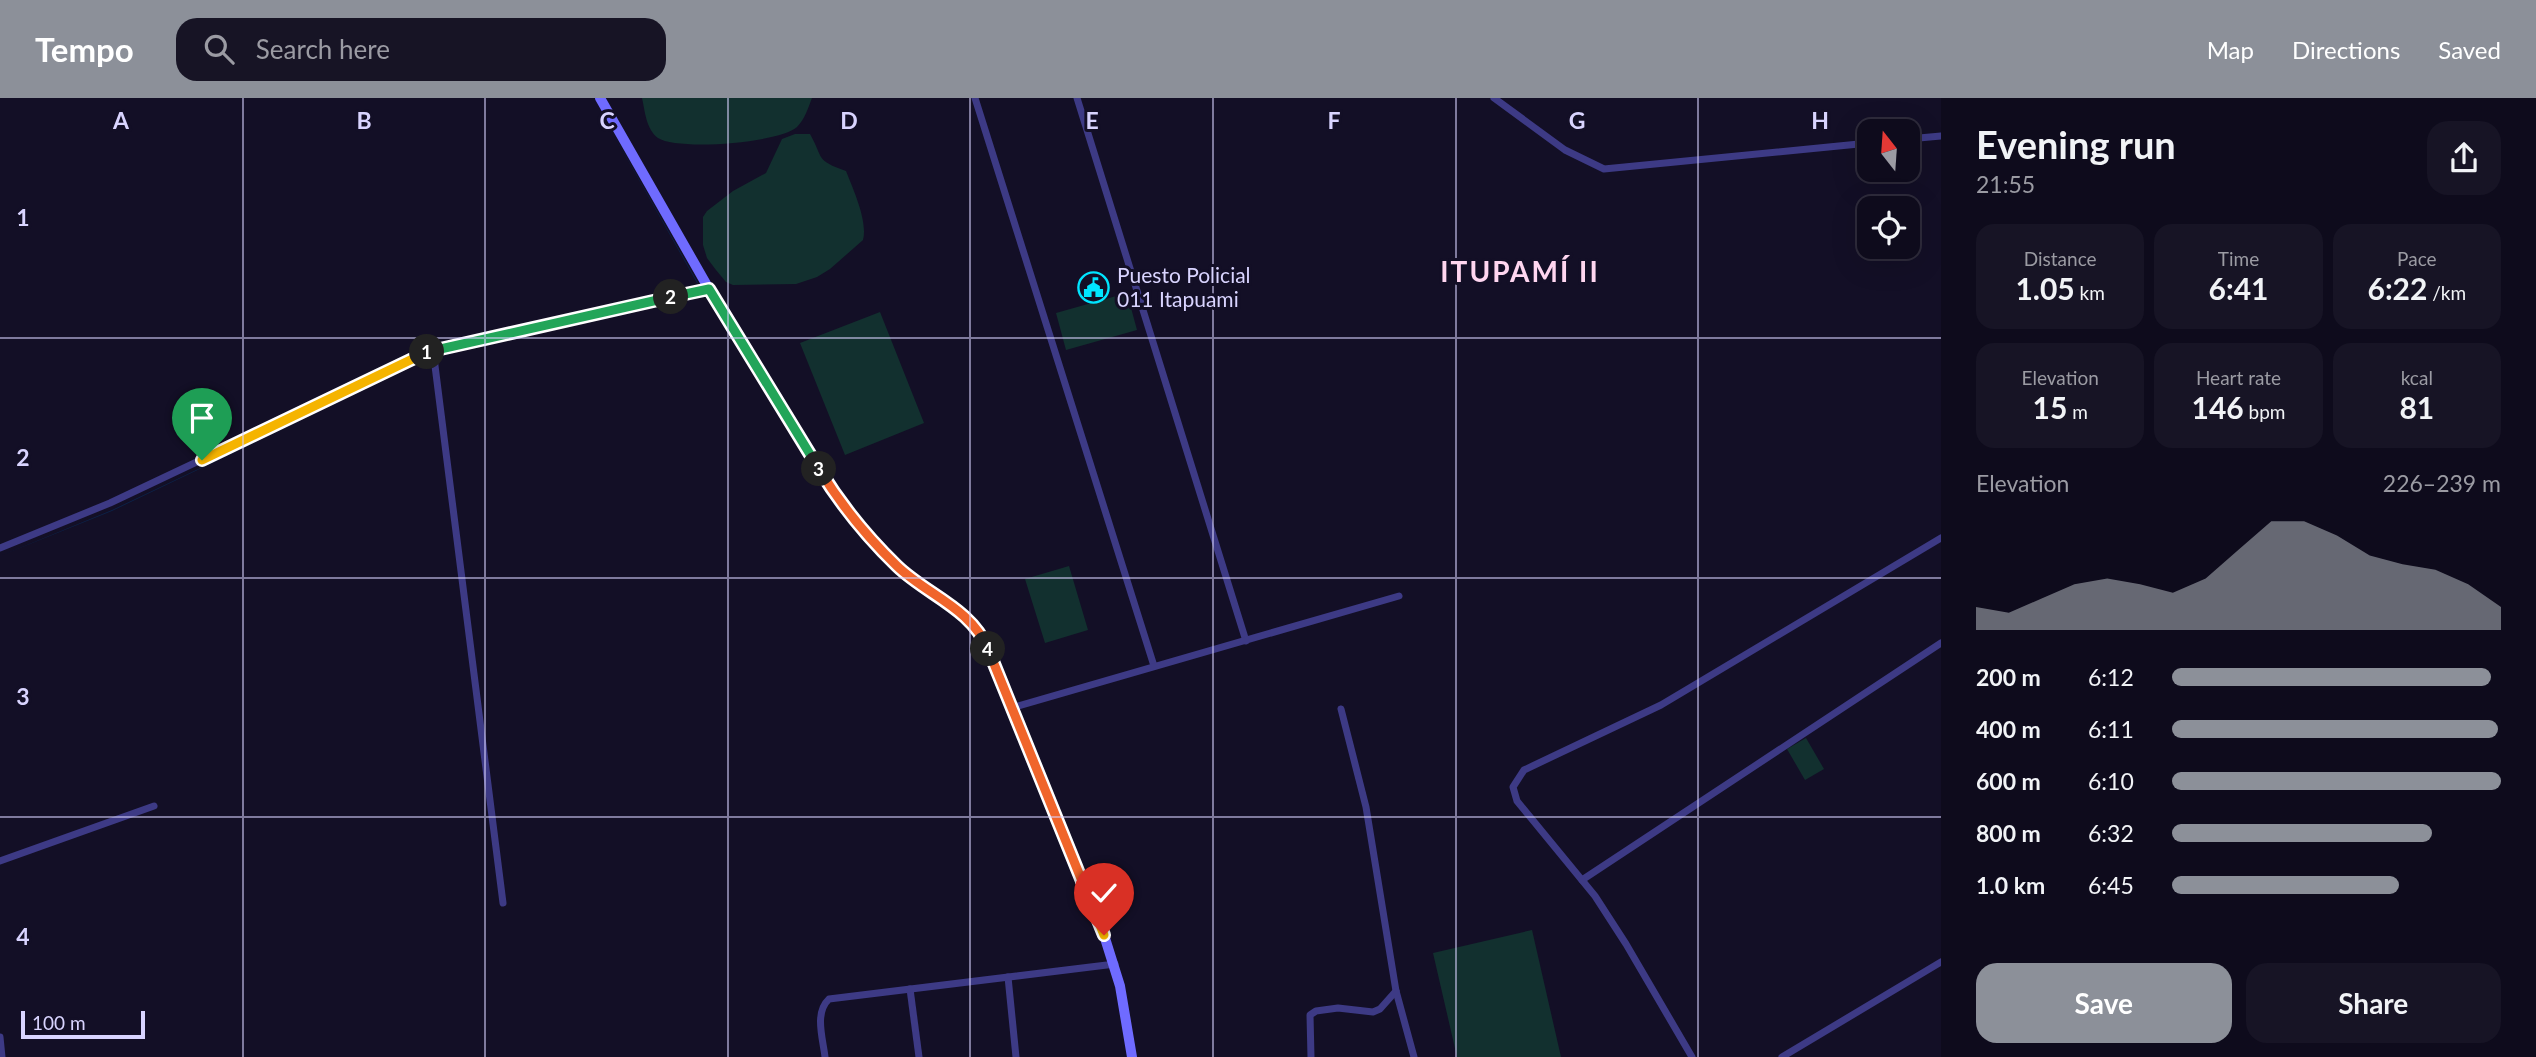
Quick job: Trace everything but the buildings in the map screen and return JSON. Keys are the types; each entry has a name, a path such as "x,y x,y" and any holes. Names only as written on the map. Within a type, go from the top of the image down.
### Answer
{"street":[{"path":"600,98 709,289 836,496 854,520 899,568 976,627 986,645 1115,964 1132,1057"},
{"path":"975,98 1154,666"},
{"path":"1077,98 1246,641"},
{"path":"1494,98 1565,150 1604,169 1857,144"},
{"path":"1920,138 1941,136"},
{"path":"0,548 110,503 433,350 709,289"},
{"path":"433,350 503,903"},
{"path":"1692,1057 1626,944 1582,880 1517,802 1513,788 1524,770 1661,705 1941,538"},
{"path":"1011,708 1399,596"},
{"path":"1582,880 1941,643"},
{"path":"1341,709 1366,807 1396,991 1414,1057"},
{"path":"0,861 154,806"},
{"path":"1782,1057 1941,961"},
{"path":"825,1057 820,1014 829,999 1115,964"},
{"path":"1008,977 1016,1057"},
{"path":"910,989 919,1057"},
{"path":"1311,1057 1310,1015 1316,1011 1338,1008 1373,1012 1380,1009 1396,991"},
{"path":"0,1037 2,1057"}],"green space":[{"path":"642,98 812,98 800,124 787,133 750,141 686,144 669,142 654,134 648,125"},
{"path":"795,134 810,134 825,161 846,171 862,215 863,240 830,269 796,284 733,285 726,282 707,258 703,245 703,217 733,191 766,173 782,139"},
{"path":"1127,293 1137,330 1066,350 1056,313"},
{"path":"880,312 924,423 845,455 800,343"},
{"path":"1069,566 1088,630 1045,643 1025,579"},
{"path":"1806,738 1824,769 1805,780 1787,749"},
{"path":"1532,930 1561,1057 1457,1057 1433,953"}],"water":[{"path":"599,109 698,283 697,283"},
{"path":"312,415 112,511 0,556 112,510"}],"place":[{"name":"Puesto Policial 011 Itapuami","path":"1094,288"}],"district":[{"name":"ITUPAMÍ II","path":"1520,272"}],"route":[{"path":"202,460 433,350 709,289 836,496 854,520 899,568 962,614 982,636 1104,935"}]}
